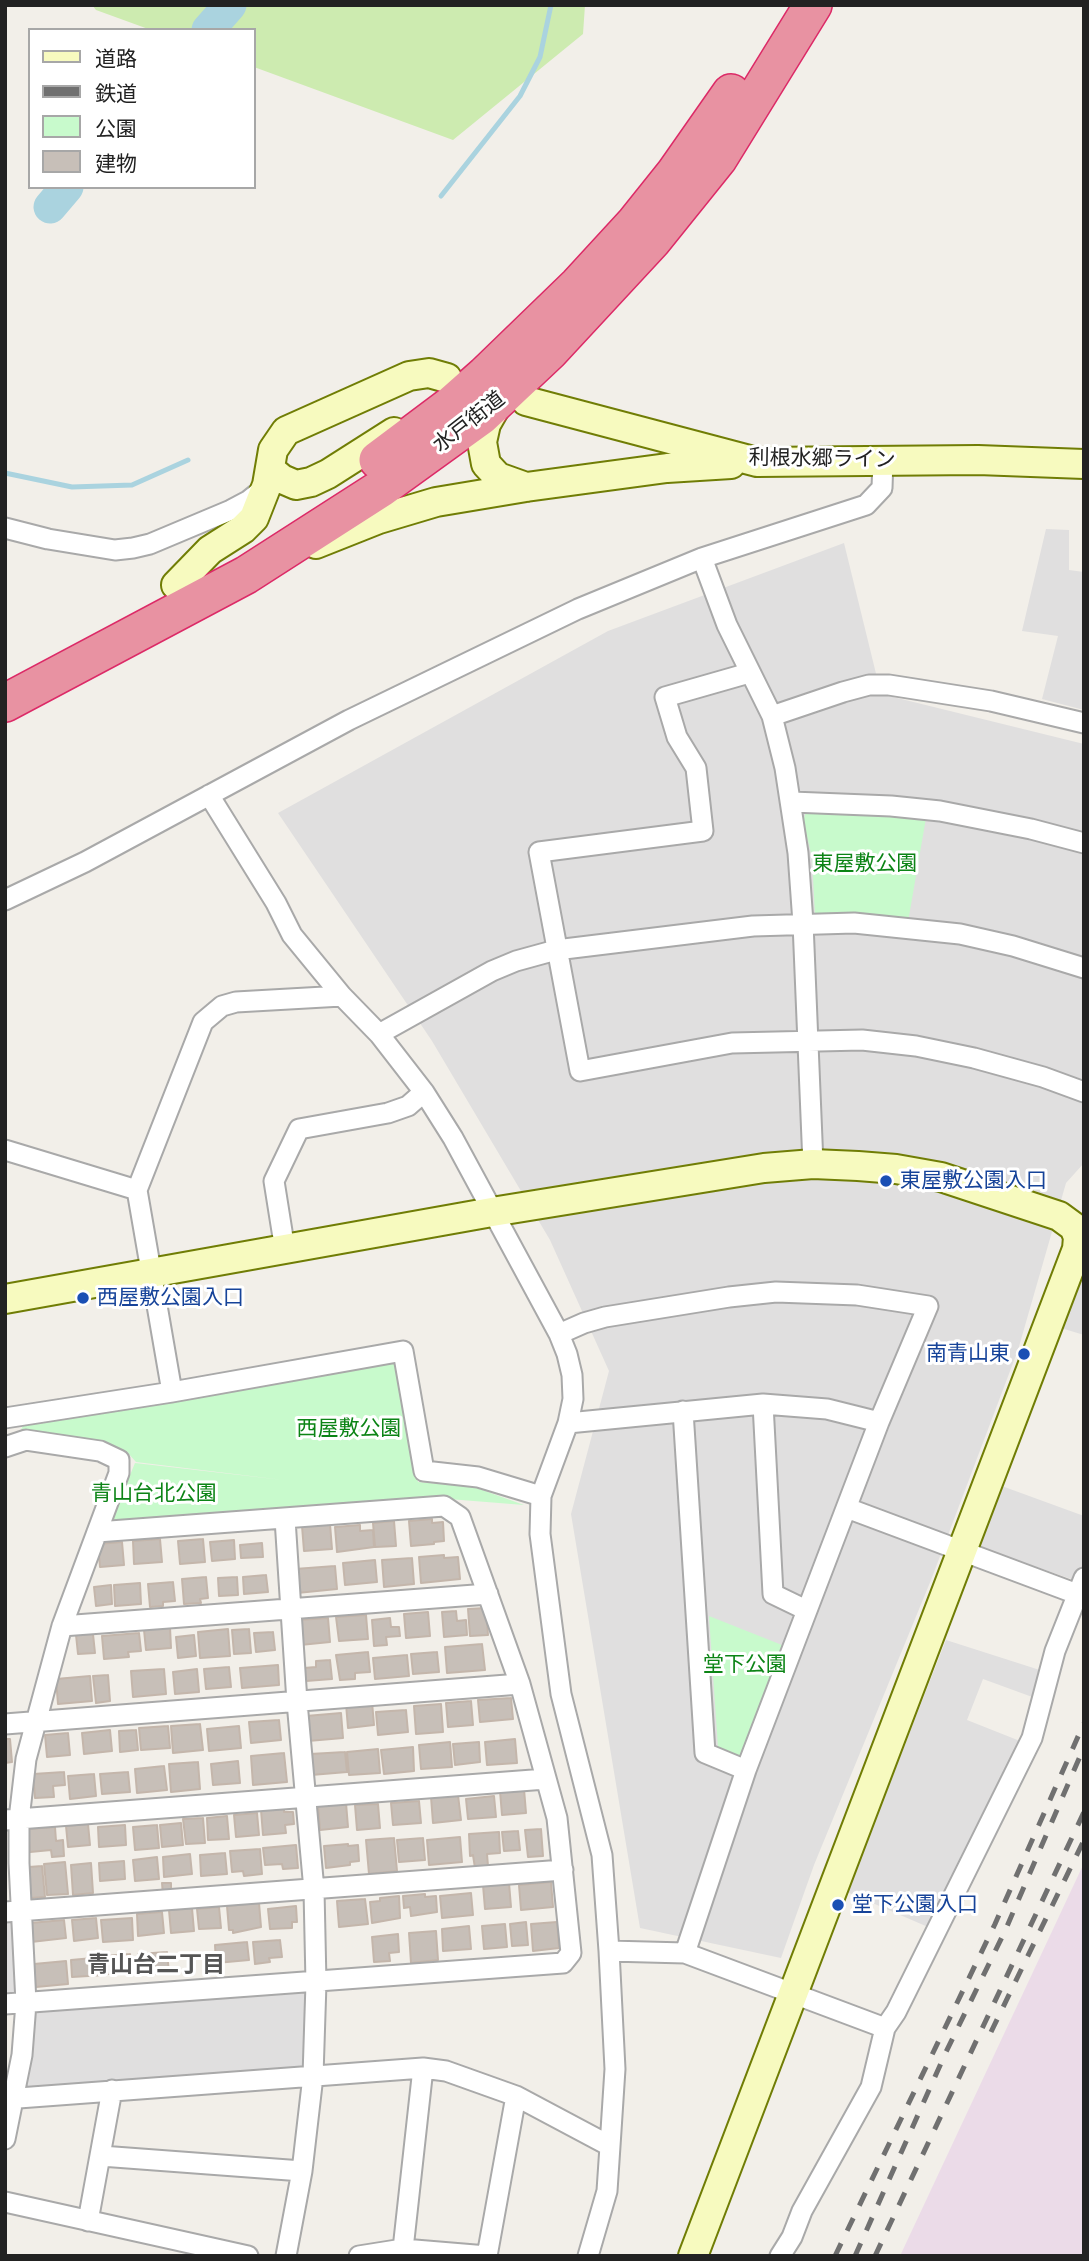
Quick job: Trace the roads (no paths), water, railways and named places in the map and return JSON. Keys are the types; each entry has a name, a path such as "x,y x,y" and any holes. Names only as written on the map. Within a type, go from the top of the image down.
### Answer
{"highway":[{"name":"水戸街道","path":"5,703 246,575 380,489 481,416 513,400 533,348 578,285 635,223 675,173 715,118 784,5"},
{"name":"水戸街道","path":"5,676 176,585 335,492 449,392 533,348 612,287 652,242 718,159 813,5"}],"street":[{"path":"176,585 210,550 243,529 254,518 269,478 273,450 286,431 409,376 429,373 449,392 416,418 328,474 296,485 282,479 269,478"},
{"path":"513,400 486,424 482,442 486,464 498,477 526,487"},
{"name":"利根水郷ライン","path":"513,400 757,462 978,460 1084,464"},
{"path":"5,900 85,862 349,720 578,609 702,558 866,505 882,488 883,460"},
{"path":"246,575 355,528 414,507 526,487 667,468 757,462"},
{"path":"5,528 48,539 115,550 133,548 231,510 248,501 269,478"},
{"path":"702,558 716,600 772,716 792,802 803,923 813,1164"},
{"path":"749,673 665,697 677,737 696,768 703,831 538,852 580,1071 732,1043 862,1040 916,1046 974,1058 1043,1077 1084,1092"},
{"path":"772,716 869,685 889,685 992,701 1084,723"},
{"path":"209,795 276,903 292,935 342,996 379,1034 424,1092 453,1138 559,1334 572,1375 573,1399 568,1423 541,1496 540,1534 561,1694 602,1855 609,1951 615,2069 607,2191 588,2256"},
{"path":"792,802 940,811 1031,829 1084,843"},
{"path":"379,1034 492,971 516,961 556,950 753,926 854,923 960,934 1013,946 1084,968"},
{"path":"172,1392 137,1190 203,1022 222,1006 236,1002 342,996"},
{"path":"285,1250 274,1181 299,1129 388,1113 408,1106 424,1092"},
{"path":"5,1150 137,1190"},
{"path":"5,1299 492,1212 726,1173 813,1164 896,1169 941,1177 1079,1222 1077,1248 694,2256"},
{"path":"559,1334 605,1317 776,1292 857,1295 928,1306 879,1422 806,1610 746,1770 685,1953"},
{"path":"5,1418 403,1351 424,1471 478,1477 541,1496"},
{"path":"568,1423 763,1404 827,1409 879,1422"},
{"path":"763,1404 773,1594 806,1610"},
{"path":"683,1411 705,1753 746,1770"},
{"path":"5,1447 26,1440 100,1451 119,1460 119,1473 62,1626 35,1721 12,1819 14,1911 26,2003 22,2055 10,2099 5,2139"},
{"path":"5,2004 563,1964 571,1953 557,1818 520,1684 460,1517 444,1506 96,1532"},
{"path":"780,2256 871,2087 885,2028 896,2012 1032,1738 1055,1651 1081,1586 962,1552 847,1508"},
{"path":"285,1518 314,1890 316,1983 313,2076 302,2171 286,2256"},
{"path":"62,1626 488,1594"},
{"path":"5,1724 520,1684"},
{"path":"12,1819 546,1779"},
{"path":"14,1911 563,1870"},
{"path":"609,1951 685,1953 885,2028"},
{"path":"10,2099 423,2068 446,2071 516,2096 610,2146"},
{"path":"403,2249 423,2068"},
{"path":"88,2221 112,2091"},
{"path":"359,2256 403,2249 487,2256 516,2096"},
{"path":"101,2157 302,2171"},
{"path":"5,2202 248,2256"}],"waterway":[{"path":"210,28 230,5"},
{"path":"441,196 520,96 540,57 551,5"},
{"path":"50,207 65,189"},
{"path":"5,473 72,487 132,485 188,460"}],"railway":[{"path":"835,2256 995,1924 1084,1723"},
{"path":"855,2256 946,2052 1005,1931 1081,1754"},
{"path":"875,2256 1084,1812"},
{"path":"991,2032 1084,1840"}],"place":[{"name":"東屋敷公園入口","path":"886,1181"},
{"name":"西屋敷公園入口","path":"83,1298"},
{"name":"南青山東","path":"1024,1354"},
{"name":"堂下公園入口","path":"838,1905"}],"district":[{"name":"青山台二丁目","path":"156,1965"}],"park label":[{"name":"東屋敷公園","path":"865,864"},
{"name":"西屋敷公園","path":"349,1429"},
{"name":"青山台北公園","path":"154,1494"},
{"name":"堂下公園","path":"745,1665"}]}
